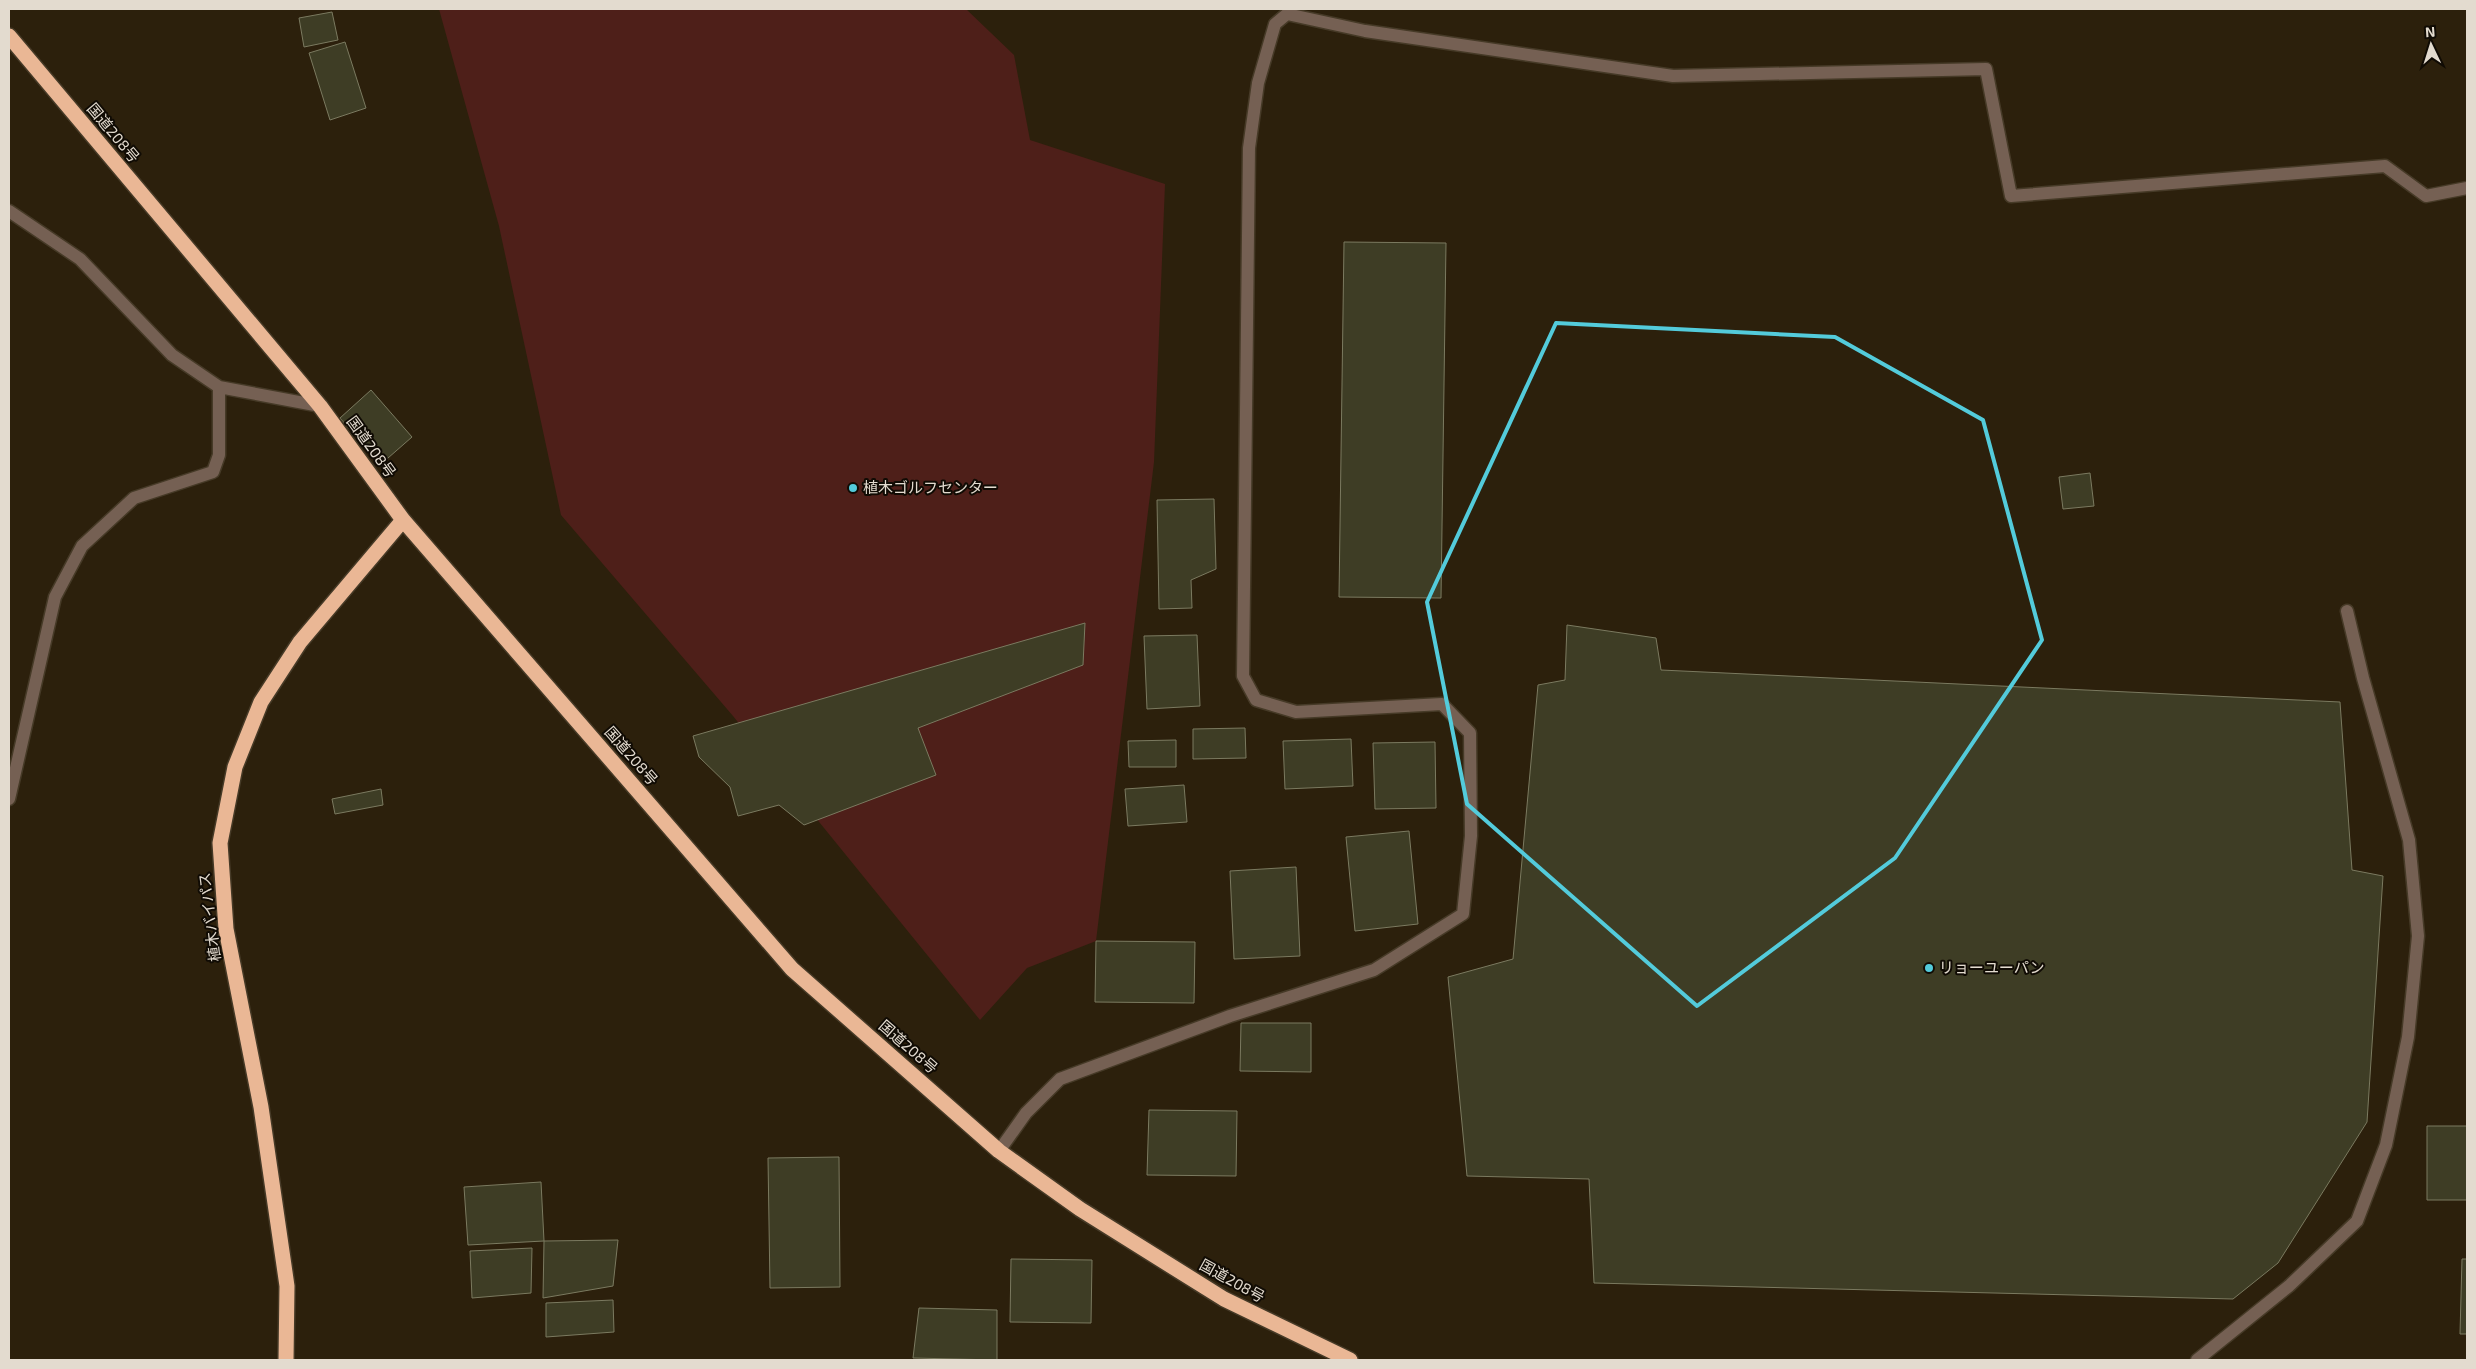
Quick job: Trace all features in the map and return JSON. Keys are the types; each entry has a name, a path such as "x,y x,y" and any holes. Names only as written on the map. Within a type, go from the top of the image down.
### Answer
{"highway":[{"name":"国道208号","path":"9,36 320,406 402,520 792,969 999,1151 1080,1209 1224,1299 1350,1360"},
{"name":"植木バイパス","path":"286,1360 287,1286 260,1107 226,929 220,843 235,767 262,702 300,642 402,520"}],"street":[{"path":"999,1151 1026,1113 1060,1079 1230,1016 1374,970 1463,914 1471,836 1470,732 1442,704 1296,712 1256,700 1243,676 1249,148 1258,83 1276,24 1287,14 1365,30 1673,76 1986,69 2011,196 2385,166 2426,196 2467,188"},
{"path":"9,211 80,259 172,355 219,387 320,406"},
{"path":"9,799 55,597 82,546 134,498 214,472 219,455 219,387"},
{"path":"2197,1360 2289,1286 2357,1220 2386,1145 2399,1082 2408,1037 2418,936 2409,840 2363,678 2347,611"}],"highlighted area":[{"path":"1556,323 1835,337 1983,420 2042,640 1895,858 1697,1006 1467,804 1427,602"}],"shaded area":[{"name":"植木ゴルフセンター","path":"439,9 966,9 1014,55 1030,140 1165,184 1154,462 1096,941 1027,968 980,1020 733,716 561,515 499,226"}],"building":[{"path":"332,12 338,40 304,47 299,18"},
{"path":"345,42 366,108 330,120 309,53"},
{"path":"1344,242 1446,243 1441,598 1339,597"},
{"path":"371,390 412,437 380,465 340,418"},
{"path":"2090,473 2094,506 2063,509 2059,477"},
{"path":"1214,499 1216,569 1191,580 1192,608 1159,609 1157,500"},
{"path":"1085,623 1083,665 918,728 936,775 804,825 779,805 738,816 730,787 699,757 693,736"},
{"name":"リョーユーパン","path":"1567,625 1656,638 1661,670 2340,702 2352,870 2383,876 2367,1122 2278,1263 2233,1299 1594,1283 1589,1179 1467,1176 1448,977 1513,959 1538,685 1565,680"},
{"path":"1197,635 1200,706 1147,709 1144,636"},
{"path":"1245,728 1246,758 1193,759 1193,729"},
{"path":"1351,739 1353,786 1285,789 1283,741"},
{"path":"1176,740 1176,767 1129,767 1128,741"},
{"path":"1435,742 1436,808 1375,809 1373,743"},
{"path":"1184,785 1187,822 1128,826 1125,789"},
{"path":"381,789 383,805 335,814 332,799"},
{"path":"1409,831 1418,924 1355,931 1346,837"},
{"path":"1296,867 1300,956 1234,959 1230,871"},
{"path":"1096,941 1195,942 1194,1003 1095,1002"},
{"path":"1241,1023 1311,1023 1311,1072 1240,1071"},
{"path":"1149,1110 1237,1111 1236,1176 1147,1175"},
{"path":"2427,1126 2467,1126 2467,1200 2427,1200"},
{"path":"839,1157 840,1287 770,1288 768,1158"},
{"path":"541,1182 544,1241 468,1245 464,1187"},
{"path":"618,1240 613,1286 543,1298 544,1241"},
{"path":"532,1248 531,1293 472,1298 470,1251"},
{"path":"1011,1259 1092,1260 1091,1323 1010,1322"},
{"path":"2462,1259 2467,1259 2467,1334 2460,1334"},
{"path":"613,1300 614,1332 546,1337 546,1303"},
{"path":"919,1308 997,1310 997,1360 913,1358"}],"place":[{"name":"植木ゴルフセンター","path":"853,488"},
{"name":"リョーユーパン","path":"1929,968"}]}
